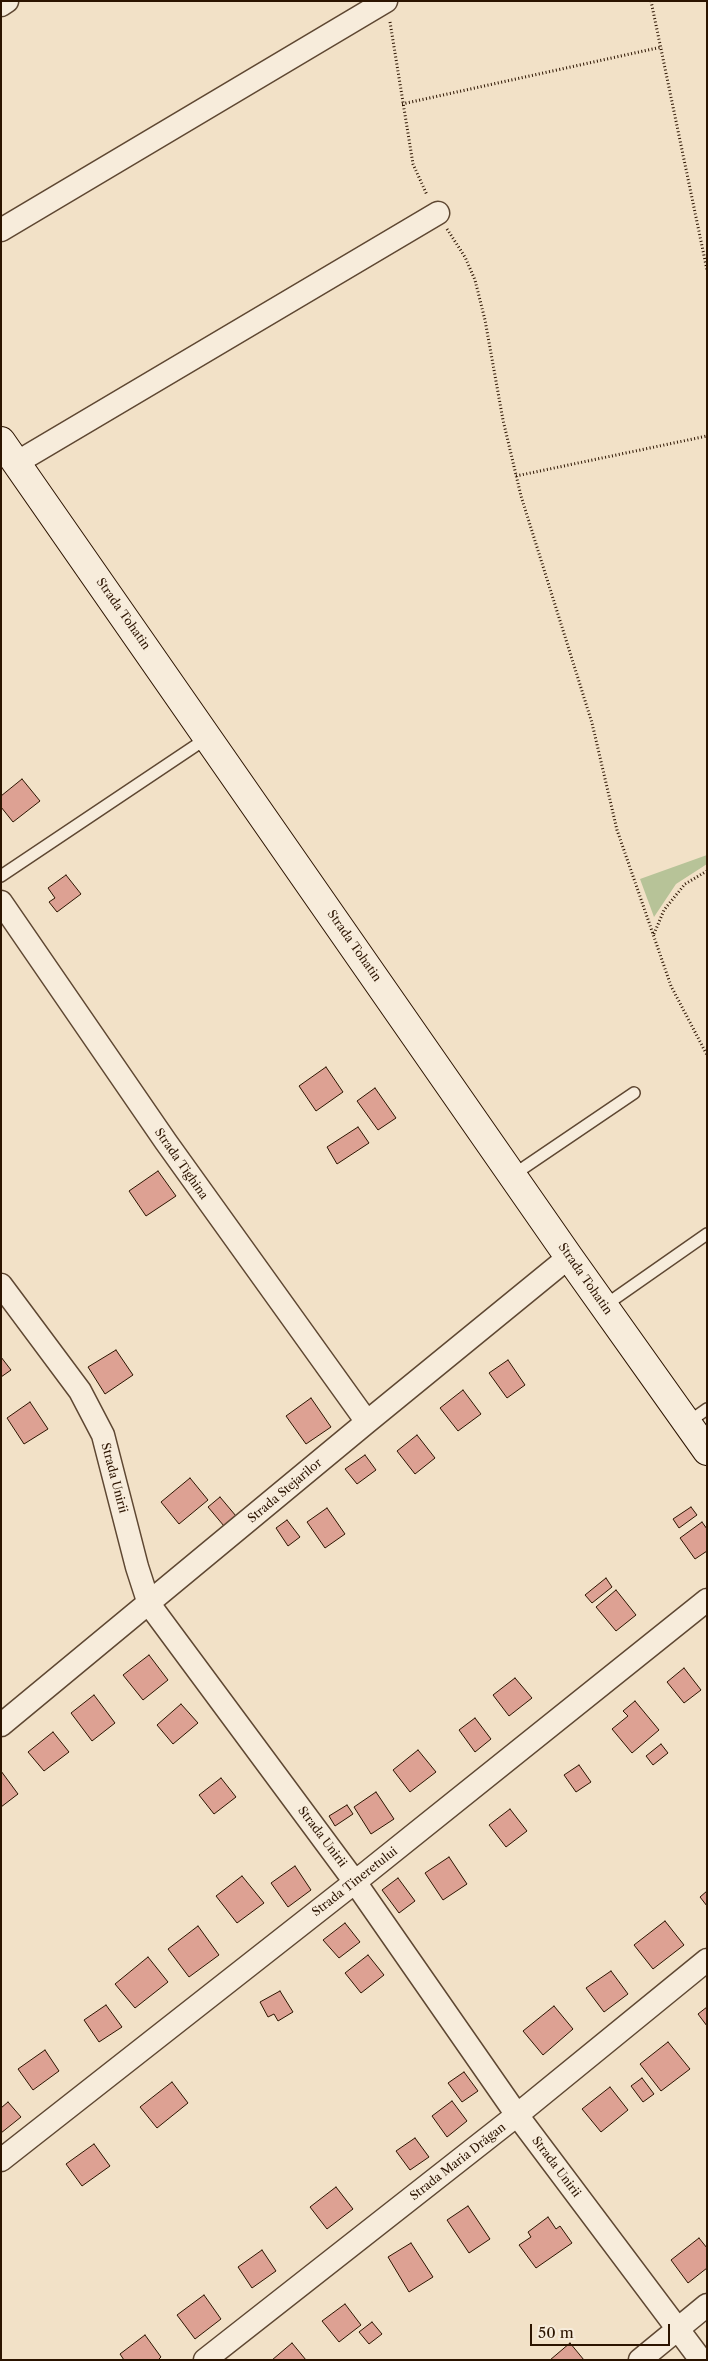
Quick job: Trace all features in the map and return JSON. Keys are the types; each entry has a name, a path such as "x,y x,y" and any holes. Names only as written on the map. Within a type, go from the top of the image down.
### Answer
{"street":[{"path":"1,5 7,1"},
{"path":"1,230 388,11"},
{"path":"9,452 438,214"},
{"name":"Strada Tohatin","path":"9,452 209,737 569,1258 604,1306 697,1416 707,1451"},
{"name":"Strada Tighina","path":"1,902 166,1142 367,1422"},
{"name":"Strada Stejarilor","path":"1,1725 367,1422 569,1258"},
{"name":"Strada Unirii","path":"1,1286 80,1391 103,1435 137,1567 149,1604 356,1882 517,2115 700,2360"},
{"name":"Strada Tineretului","path":"1,2160 356,1882 707,1600"},
{"name":"Strada Maria Drăgan","path":"205,2360 517,2115 707,1960"},
{"path":"640,2360 707,2305"}],"lane":[{"path":"1,876 209,737"},
{"path":"513,1175 634,1093"},
{"path":"604,1306 707,1234"}],"path":[{"path":"651,1 707,270"},
{"path":"388,11 402,104 414,164 419,180 465,257 475,280 485,320 516,476 592,722 617,830 671,986 707,1055"},
{"path":"402,104 662,47"},
{"path":"516,476 707,436"},
{"path":"654,934 664,910 685,884 707,871"}],"green space":[{"path":"707,855 707,864 676,884 654,917 640,879"}],"building":[{"path":"22,779 40,801 13,822 1,807 1,796"},
{"path":"66,875 81,894 57,912 49,902 55,898 48,888"},
{"path":"326,1067 343,1092 316,1111 299,1086"},
{"path":"375,1088 396,1118 378,1130 357,1101"},
{"path":"358,1127 369,1143 337,1164 327,1147"},
{"path":"158,1171 176,1196 146,1216 129,1191"},
{"path":"116,1350 133,1375 105,1394 88,1367"},
{"path":"1,1357 11,1370 1,1377"},
{"path":"508,1360 525,1385 507,1398 489,1373"},
{"path":"463,1390 481,1414 458,1431 440,1408"},
{"path":"311,1398 331,1427 306,1444 286,1416"},
{"path":"30,1402 48,1429 24,1444 7,1418"},
{"path":"417,1435 435,1458 415,1474 397,1451"},
{"path":"365,1455 376,1470 357,1484 345,1469"},
{"path":"190,1478 208,1500 179,1524 161,1502"},
{"path":"220,1497 236,1516 224,1526 208,1507"},
{"path":"691,1507 697,1515 679,1528 673,1519"},
{"path":"327,1508 345,1534 325,1548 307,1522"},
{"path":"287,1520 300,1537 288,1546 276,1528"},
{"path":"702,1522 707,1529 707,1551 695,1559 680,1538"},
{"path":"606,1578 612,1587 592,1603 585,1595"},
{"path":"616,1590 636,1615 616,1631 596,1607"},
{"path":"149,1655 168,1680 143,1700 123,1675"},
{"path":"684,1668 701,1690 684,1703 667,1682"},
{"path":"515,1678 532,1698 509,1716 493,1695"},
{"path":"94,1695 115,1723 92,1741 71,1713"},
{"path":"635,1701 659,1730 632,1753 612,1729 628,1716 623,1711"},
{"path":"181,1704 198,1723 173,1744 157,1725"},
{"path":"475,1718 491,1739 475,1752 459,1730"},
{"path":"53,1732 69,1752 44,1771 28,1752"},
{"path":"661,1744 668,1753 653,1765 646,1756"},
{"path":"418,1750 436,1772 410,1792 393,1770"},
{"path":"579,1765 591,1782 576,1792 564,1775"},
{"path":"1,1771 18,1794 1,1807"},
{"path":"221,1778 236,1797 214,1814 199,1795"},
{"path":"376,1792 394,1819 371,1834 354,1807"},
{"path":"347,1805 353,1814 335,1826 329,1816"},
{"path":"510,1809 527,1831 506,1847 489,1825"},
{"path":"449,1857 467,1884 443,1900 425,1873"},
{"path":"295,1866 311,1890 288,1907 271,1883"},
{"path":"242,1876 264,1903 237,1923 216,1896"},
{"path":"398,1878 415,1901 399,1913 382,1890"},
{"path":"707,1891 707,1906 700,1897"},
{"path":"665,1921 684,1945 653,1969 634,1945"},
{"path":"345,1923 360,1942 339,1958 323,1940"},
{"path":"198,1926 219,1955 189,1977 168,1949"},
{"path":"368,1955 384,1975 361,1993 345,1973"},
{"path":"148,1957 168,1982 135,2008 115,1984"},
{"path":"611,1971 628,1994 604,2012 586,1988"},
{"path":"280,1991 293,2012 278,2021 274,2014 268,2017 260,2002"},
{"path":"106,2005 122,2027 99,2042 84,2020"},
{"path":"554,2006 573,2029 543,2055 523,2031"},
{"path":"707,2007 707,2026 698,2014"},
{"path":"668,2042 690,2069 661,2091 640,2064"},
{"path":"45,2050 59,2071 33,2090 18,2069"},
{"path":"464,2072 478,2091 462,2102 448,2083"},
{"path":"642,2078 654,2094 643,2102 631,2086"},
{"path":"172,2082 188,2103 157,2128 140,2107"},
{"path":"610,2087 628,2110 601,2132 582,2109"},
{"path":"452,2101 467,2121 447,2137 432,2116"},
{"path":"8,2102 21,2117 1,2133 1,2108"},
{"path":"415,2138 429,2157 410,2170 396,2151"},
{"path":"94,2144 110,2166 82,2186 66,2164"},
{"path":"336,2187 353,2209 327,2229 310,2207"},
{"path":"468,2206 490,2239 469,2253 447,2220"},
{"path":"548,2217 556,2229 560,2226 572,2243 536,2268 519,2245 531,2237 528,2232"},
{"path":"699,2238 707,2248 707,2268 688,2283 671,2260"},
{"path":"411,2243 433,2277 409,2292 388,2257"},
{"path":"262,2250 276,2271 252,2288 238,2267"},
{"path":"204,2295 221,2319 195,2339 177,2315"},
{"path":"345,2304 361,2325 339,2342 322,2321"},
{"path":"372,2322 382,2334 369,2344 359,2332"},
{"path":"145,2335 161,2357 158,2360 124,2360 120,2354"},
{"path":"292,2343 306,2360 272,2360"},
{"path":"570,2343 584,2360 550,2360"}]}
